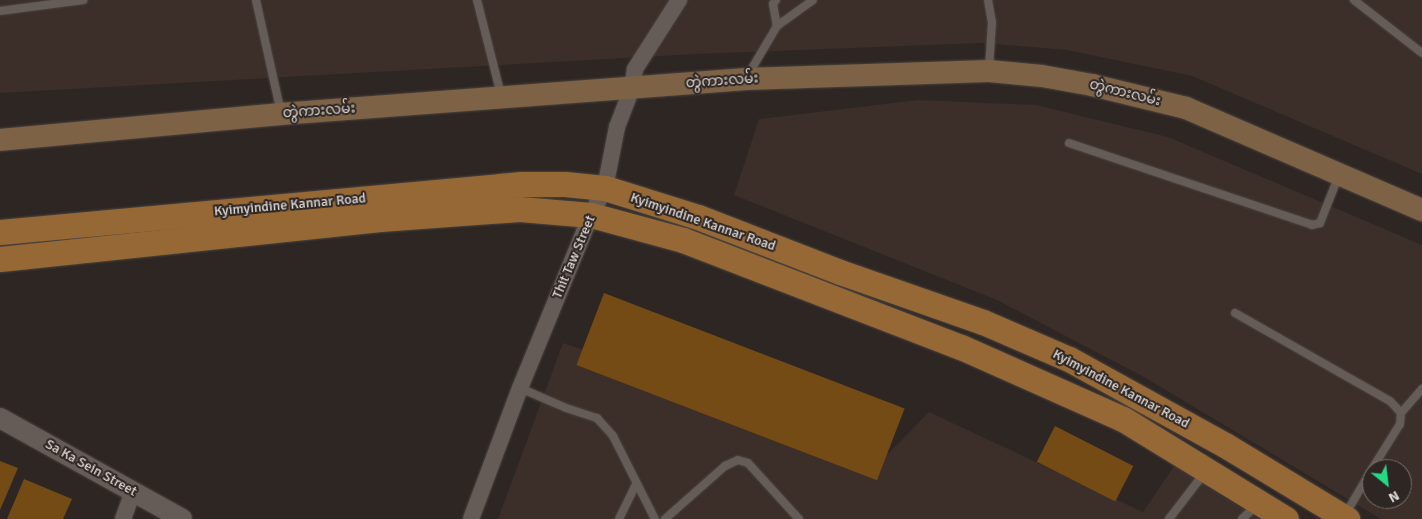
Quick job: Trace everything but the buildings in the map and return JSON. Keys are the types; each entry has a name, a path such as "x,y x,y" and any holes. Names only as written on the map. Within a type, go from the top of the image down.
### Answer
{"main road":[{"name":"တွဲကားလမ်း","path":"0,140 281,114 746,79 989,71 1042,76 1092,85 1186,108 1422,210"},
{"name":"Kyimyindine Kannar Road","path":"0,259 381,208 521,184 565,184 605,188 698,218 840,272 983,322 1069,359 1225,445 1345,518"},
{"name":"Kyimyindine Kannar Road","path":"0,232 381,208 520,209 591,215 702,247 961,347 1123,419 1206,470 1250,511 1286,519"},
{"path":"1052,389 1069,359"}],"street":[{"name":"Thit Taw Street","path":"471,519 520,388 591,215 605,188 618,127 632,88 635,69 679,0"},
{"name":"Sa Ka Sein Street","path":"0,418 182,519"},
{"path":"123,519 133,491"}],"lane":[{"path":"0,11 83,0"},
{"path":"256,0 281,114"},
{"path":"477,0 502,98"},
{"path":"776,0 773,4 777,26"},
{"path":"746,79 777,26 813,0"},
{"path":"988,0 992,22 989,71"},
{"path":"1354,0 1422,53"},
{"path":"1069,143 1312,225 1320,223 1340,174"},
{"path":"1235,313 1390,401 1401,413"},
{"path":"520,388 566,408 597,418 613,436 655,519"},
{"path":"1378,459 1400,424 1401,413 1422,389"},
{"path":"665,519 725,466 738,460 748,463 799,519"},
{"path":"1169,519 1206,470"},
{"path":"619,519 636,484"},
{"path":"1345,518 1362,487"}],"shaded area":[{"path":"0,0 1422,0 1422,174 1192,76 1067,50 981,43 696,54 0,93"},
{"path":"918,100 1036,105 1168,137 1422,245 1422,519 1381,519 1364,509 1412,509 1412,459 1362,459 1362,508 1144,377 997,300 734,195 759,119"},
{"path":"563,343 887,455 929,412 1143,512 1174,466 1259,519 498,519"}]}
